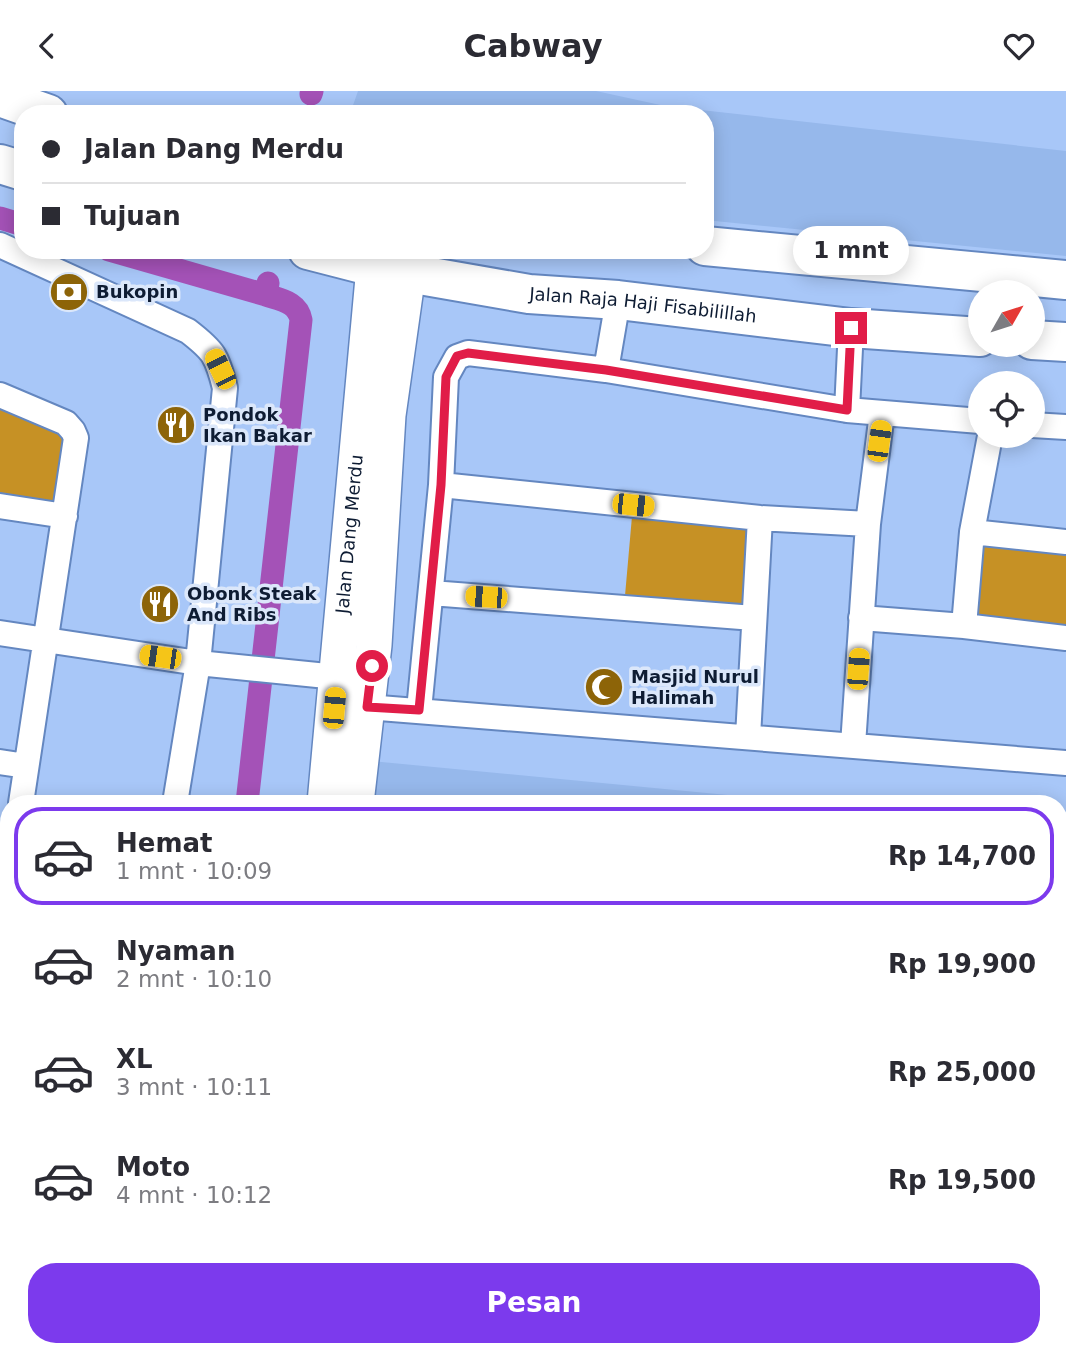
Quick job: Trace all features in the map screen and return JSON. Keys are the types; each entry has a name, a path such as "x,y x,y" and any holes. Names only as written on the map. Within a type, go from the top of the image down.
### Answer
{"main road":[{"path":"0,95 25,105"},
{"path":"714,247 1066,280"},
{"name":"Jalan Raja Haji Fisabilillah","path":"345,259 391,270 529,293 618,300 851,328 968,336"},
{"name":"Jalan Dang Merdu","path":"326,795 337,677 391,270"},
{"path":"1045,341 1066,342"},
{"name":"Jalan Dang Merdu","path":"357,795 374,645 377,384"}],"street":[{"path":"31,259 188,331 211,349 220,369 225,388 198,663 176,795"},
{"path":"606,370 618,300"},
{"path":"847,410 851,328"},
{"path":"419,710 441,485 446,377 457,356 468,353 606,370 847,410 968,420"},
{"path":"0,395 62,422 73,431 76,438 22,795"},
{"path":"853,745 868,524 883,413"},
{"path":"1045,426 1066,428"},
{"path":"964,626 972,532 988,448"},
{"path":"441,485 760,518 868,524"},
{"path":"0,506 65,516"},
{"path":"748,737 760,518"},
{"path":"972,532 1066,542"},
{"path":"431,593 754,618"},
{"path":"861,618 1066,638"},
{"path":"0,633 198,663 337,677"},
{"path":"367,707 1066,763"},
{"path":"0,762 26,766"}],"shaded area":[{"path":"358,91 596,91 660,105 353,105"},
{"path":"714,111 1066,151 1066,256 714,221"},
{"path":"0,396 73,437 63,513 0,503"},
{"path":"633,505 760,518 754,618 624,607"},
{"path":"971,540 1066,542 1066,638 964,626"},
{"path":"371,761 728,795 366,795"}],"waterway":[{"path":"0,218 14,222"},
{"path":"140,259 266,295 268,283"},
{"path":"248,795 301,320 293,305 266,295"}],"place":[{"name":"Bukopin","path":"69,292"},
{"name":"Pondok Ikan Bakar","path":"176,425"},
{"name":"Obonk Steak And Ribs","path":"160,604"},
{"name":"Masjid Nurul Halimah","path":"604,687"}],"route":[{"path":"372,666 367,707 419,710 441,485 446,377 457,356 468,353 606,370 847,410 851,328"}]}
